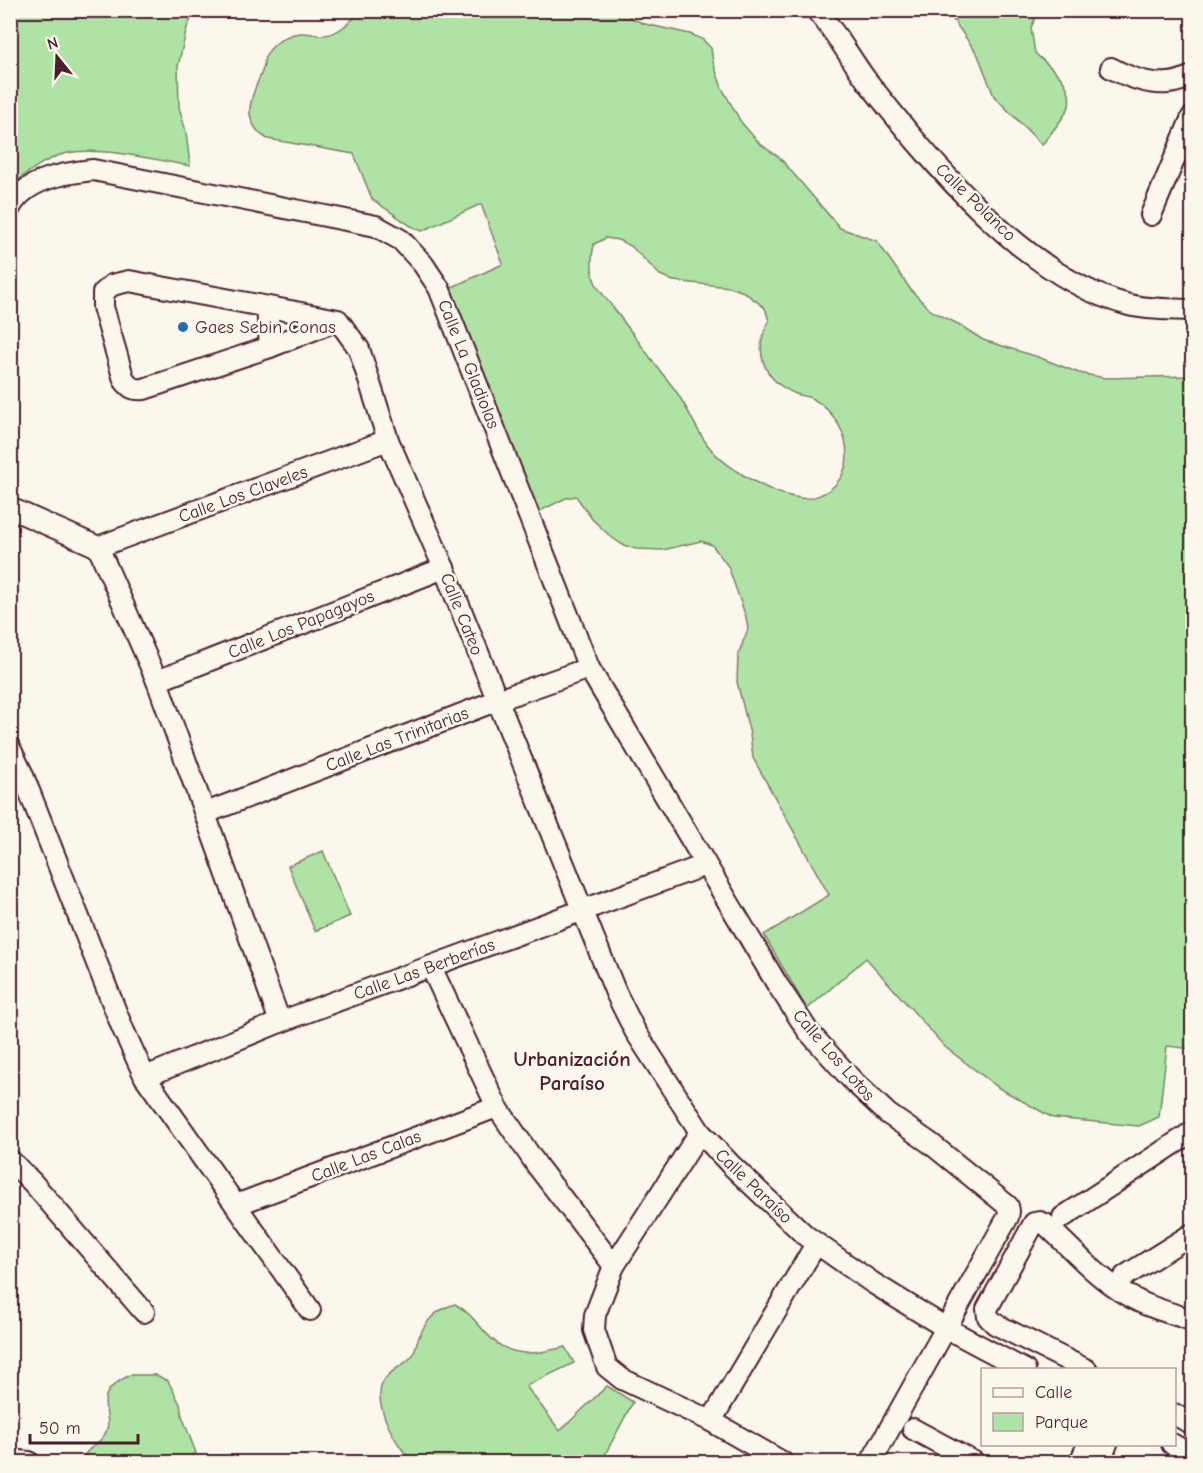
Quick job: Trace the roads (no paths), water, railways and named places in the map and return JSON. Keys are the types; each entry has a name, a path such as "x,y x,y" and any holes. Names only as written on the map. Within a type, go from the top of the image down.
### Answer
{"street":[{"name":"Calle Polanco","path":"816,10 866,80 944,174 1010,238 1063,277 1111,300 1141,307 1192,310"},
{"path":"1111,68 1142,80 1168,83 1192,76"},
{"path":"1151,215 1192,117"},
{"name":"Calle La Gladiolas","path":"10,208 27,189 44,180 71,172 93,170 376,226 400,240 423,264 439,288 589,668 705,865"},
{"path":"129,281 339,320 270,348 144,389 130,388 123,380 103,307 103,293 112,285 129,281"},
{"path":"267,307 270,348"},
{"name":"Calle Cateo","path":"339,320 359,349 388,440 444,568 582,911"},
{"name":"Calle Los Claveles","path":"98,547 388,440"},
{"path":"10,508 98,547 157,681 280,1022"},
{"name":"Calle Los Papagayos","path":"157,681 444,568"},
{"name":"Calle Las Trinitarias","path":"206,813 498,700 589,668"},
{"path":"10,748 22,773 122,1027 145,1077 310,1310"},
{"name":"Calle Las Berberías","path":"145,1077 280,1022 705,865"},
{"name":"Calle Los Lotos","path":"705,865 777,984 815,1039 853,1081 888,1114 930,1143 1008,1206 1010,1211 1008,1217 946,1328"},
{"name":"Calle Paraíso","path":"582,911 616,993 635,1031 700,1132 731,1165 816,1244 873,1283 946,1328 1021,1368"},
{"path":"431,967 497,1107 538,1167 614,1266"},
{"name":"Calle Las Calas","path":"236,1205 497,1107"},
{"path":"700,1132 614,1266 595,1315 594,1330 607,1367 622,1379 711,1421 782,1462"},
{"path":"1063,1217 1192,1132"},
{"path":"10,1160 33,1183 144,1312"},
{"path":"1083,1368 995,1324 988,1317 987,1309 1034,1223 1045,1224 1101,1276 1125,1294 1144,1304 1192,1320"},
{"path":"1125,1276 1192,1234"},
{"path":"711,1421 816,1244"},
{"path":"871,1462 946,1328"},
{"path":"1176,1415 1192,1424"},
{"path":"913,1429 974,1462"},
{"path":"1080,1462 1087,1446"},
{"path":"1100,1462 1106,1446"},
{"path":"1176,1446 1192,1455"},
{"path":"10,1460 29,1462"}],"place":[{"name":"Gaes Sebin Conas","path":"183,327"}],"district":[{"name":"Urbanización Paraíso","path":"572,1071"}]}
